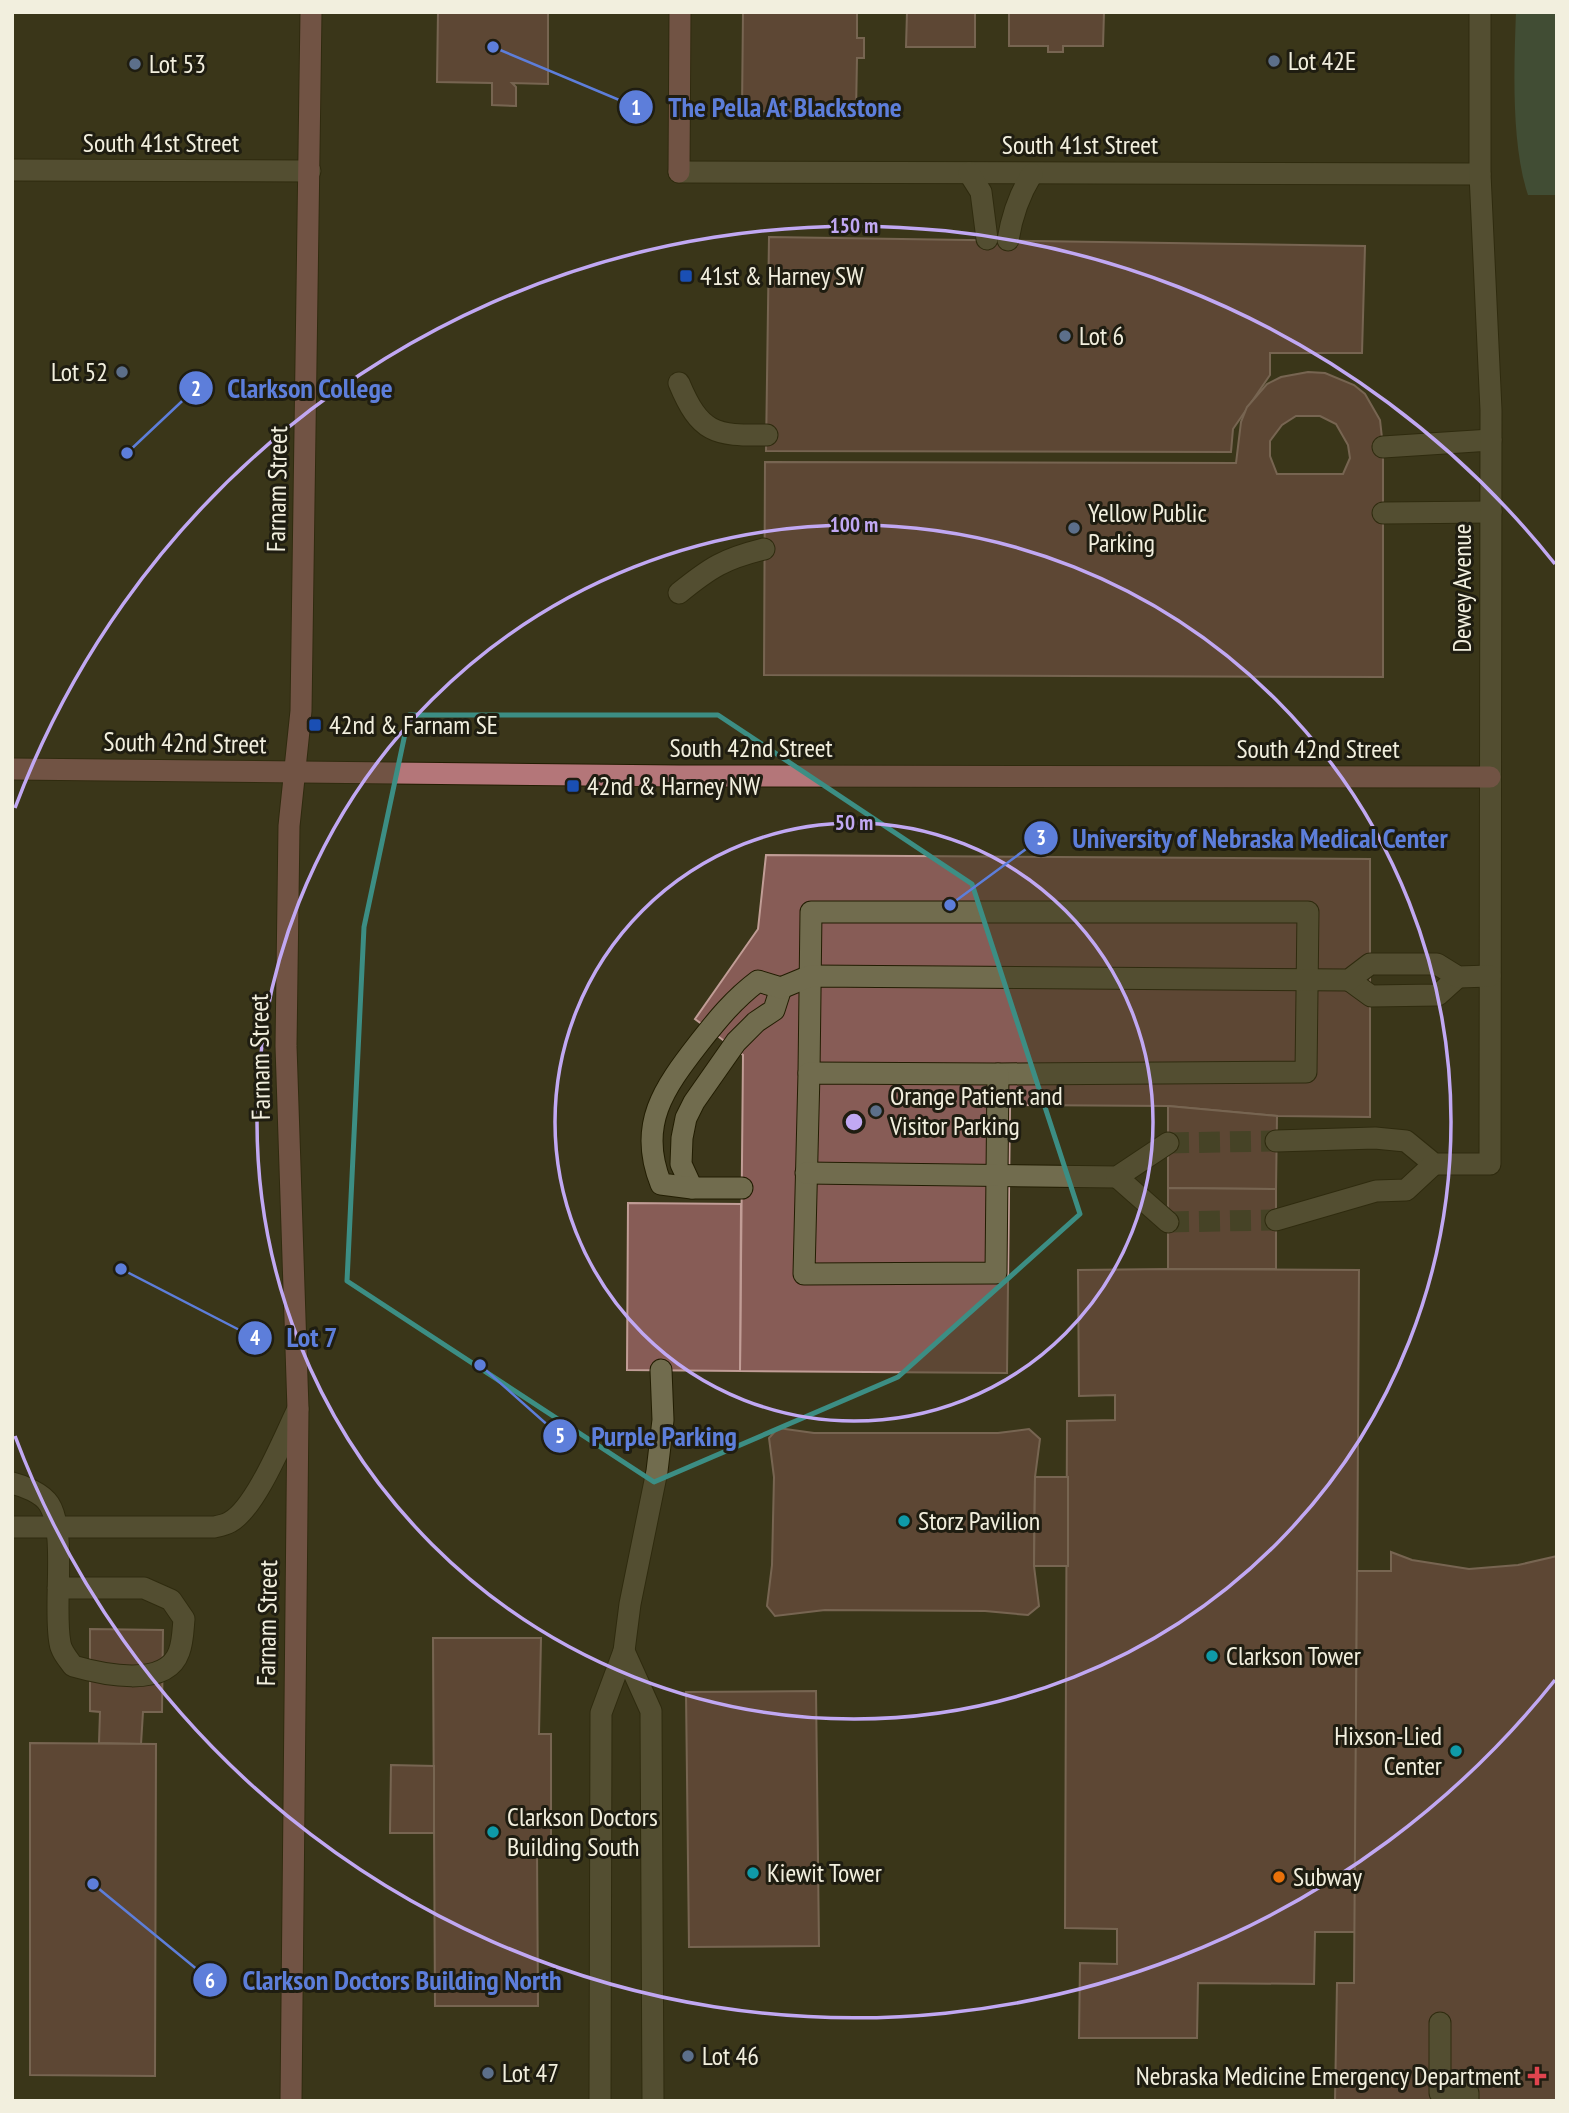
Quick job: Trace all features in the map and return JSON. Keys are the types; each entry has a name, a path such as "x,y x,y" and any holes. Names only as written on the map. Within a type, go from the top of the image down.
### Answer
{"main road":[{"name":"Farnam Street","path":"291,2101 298,1409 286,1046 289,826 301,711 311,12"},
{"path":"679,172 680,12"},
{"name":"South 42nd Street","path":"12,768 679,776 1490,777"}],"street":[{"name":"Dewey Avenue","path":"1434,1164 1490,1164 1491,440 1480,174 1480,12"},
{"name":"South 41st Street","path":"12,170 310,171"},
{"name":"South 41st Street","path":"679,172 1480,174"},
{"path":"969,173 981,192 998,239 1032,174"},
{"path":"679,383 689,408 703,425 732,435 767,435"},
{"path":"1383,447 1491,440"},
{"path":"1383,513 1491,512"},
{"path":"679,593 710,568 737,555 764,549"},
{"path":"809,1073 1306,1072 1308,912 811,912 804,1274 996,1273 999,1074"},
{"path":"742,1188 692,1188 662,1184 652,1162 652,1133 662,1096 685,1062 737,996 758,981 781,988 810,976 1349,979 1370,964 1437,964 1458,978"},
{"path":"1349,979 1371,996 1438,995 1458,978 1490,976"},
{"path":"692,1188 681,1164 686,1118 701,1091 736,1042 756,1021 774,1010 781,988"},
{"path":"1276,1141 1375,1138 1406,1141 1434,1164 1406,1190 1376,1191 1276,1220"},
{"path":"806,1173 1117,1177 1168,1143"},
{"path":"1117,1177 1168,1222"},
{"path":"600,2101 601,1713 624,1651 630,1604 657,1471 663,1420 661,1370"},
{"path":"12,1527 214,1527 230,1522 254,1496 298,1409"},
{"path":"12,1483 25,1486 48,1503 57,1527 58,1588 60,1646 73,1666 102,1674 144,1675 167,1669 179,1653 184,1619 171,1600 144,1588 58,1588"},
{"path":"624,1651 651,1711 653,2101"},
{"path":"1440,2023 1440,2093 1468,2093 1468,2101"}],"highlighted area":[{"path":"409,715 718,715 972,884 1080,1214 898,1377 654,1482 347,1281 364,927"}],"green space":[{"path":"1516,12 1557,12 1557,195 1528,195 1523,175 1516,129"}],"building":[{"path":"438,12 548,12 548,84 512,83 516,87 516,106 492,105 492,83 437,82"},
{"path":"743,12 857,12 857,38 864,38 864,58 857,58 856,112 742,111"},
{"path":"907,12 975,12 975,47 906,47"},
{"path":"1009,12 1104,12 1103,46 1063,46 1063,52 1048,52 1048,46 1009,46"},
{"name":"Lot 6","path":"769,237 1365,246 1362,353 1270,353 1270,375 1233,429 1231,452 766,451"},
{"name":"Yellow Public Parking","path":"1308,372 1325,373 1354,385 1365,394 1380,420 1383,447 1383,677 764,675 765,462 1236,463 1241,422 1247,407 1267,384 1281,377","holes":["1296,416 1320,416 1336,424 1348,445 1350,458 1343,474 1277,474 1270,456 1270,441 1282,425"]},
{"name":"Orange Patient and Visitor Parking","path":"766,855 1370,859 1370,1117 1277,1116 1168,1106 1010,1105 1007,1373 740,1371 743,1055 695,1019 758,929"},
{"path":"1168,1106 1277,1116 1276,1189 1168,1188"},
{"path":"1168,1188 1276,1189 1276,1269 1168,1269"},
{"path":"628,1203 741,1204 740,1371 627,1370"},
{"name":"Clarkson Tower","path":"1078,1270 1359,1270 1355,1932 1315,1932 1314,1984 1198,1983 1197,2038 1079,2038 1080,1963 1117,1964 1117,1929 1065,1928 1067,1421 1115,1420 1115,1395 1079,1396"},
{"name":"Storz Pavilion","path":"778,1428 814,1433 998,1433 1029,1429 1040,1439 1035,1477 1034,1566 1039,1606 1028,1615 985,1611 825,1610 775,1616 767,1606 772,1565 774,1477 769,1438"},
{"path":"1035,1477 1068,1477 1068,1566 1034,1566"},
{"name":"Hixson-Lied Center","path":"1391,1552 1412,1560 1469,1569 1518,1565 1557,1556 1557,2101 1335,2101 1337,1983 1354,1983 1357,1571 1391,1571"},
{"path":"90,1629 163,1630 162,1712 143,1712 141,1744 99,1743 100,1712 90,1711"},
{"name":"Clarkson Doctors Building South","path":"433,1638 541,1638 539,1734 551,1734 551,1850 537,1850 538,2006 435,2006"},
{"name":"Kiewit Tower","path":"816,1691 819,1946 689,1947 686,1692"},
{"path":"30,1743 156,1744 155,2076 30,2075"},
{"path":"391,1765 434,1766 434,1833 390,1833"}],"tunnel":[{"path":"1168,1143 1276,1141"},
{"path":"1168,1222 1276,1220"}],"place":[{"name":"The Pella At Blackstone","path":"493,47"},
{"name":"Lot 42E","path":"1274,61"},
{"name":"Lot 53","path":"135,64"},
{"name":"41st & Harney SW","path":"686,276"},
{"name":"Lot 6","path":"1065,336"},
{"name":"Lot 52","path":"122,372"},
{"name":"Clarkson College","path":"127,453"},
{"name":"Yellow Public Parking","path":"1074,528"},
{"name":"42nd & Farnam SE","path":"315,725"},
{"name":"42nd & Harney NW","path":"573,786"},
{"name":"University of Nebraska Medical Center","path":"950,905"},
{"name":"Orange Patient and Visitor Parking","path":"876,1111"},
{"name":"Lot 7","path":"121,1269"},
{"name":"Purple Parking","path":"480,1365"},
{"name":"Storz Pavilion","path":"904,1521"},
{"name":"Clarkson Tower","path":"1212,1656"},
{"name":"Hixson-Lied Center","path":"1456,1751"},
{"name":"Clarkson Doctors Building South","path":"493,1832"},
{"name":"Kiewit Tower","path":"753,1873"},
{"name":"Subway","path":"1279,1877"},
{"name":"Clarkson Doctors Building North","path":"93,1884"},
{"name":"Lot 46","path":"688,2056"},
{"name":"Lot 47","path":"488,2073"},
{"name":"Nebraska Medicine Emergency Department","path":"1537,2076"}]}
